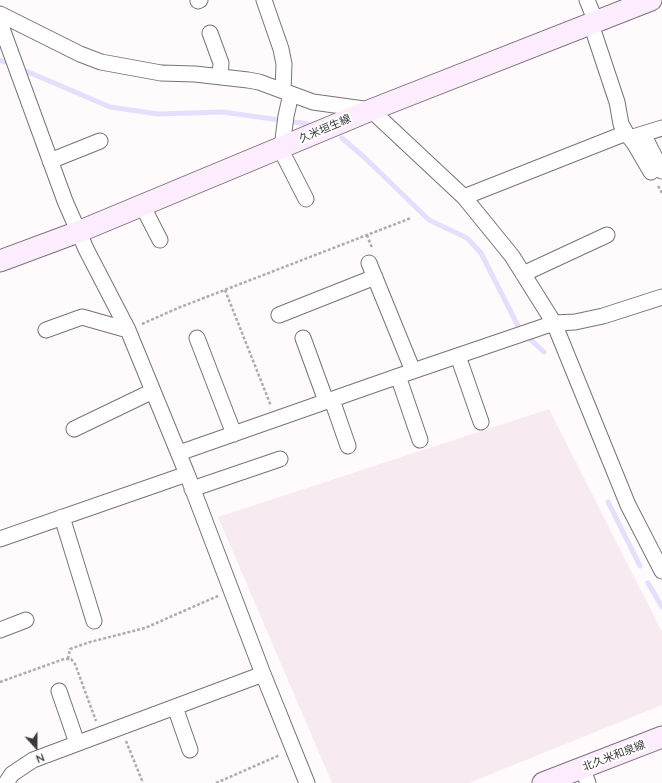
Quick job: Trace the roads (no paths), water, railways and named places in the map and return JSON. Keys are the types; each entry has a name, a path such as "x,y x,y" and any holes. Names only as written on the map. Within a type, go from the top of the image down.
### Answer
{"main road":[{"name":"久米垣生線","path":"0,261 78,232 371,110 651,0"},
{"name":"北久米和泉線","path":"543,783 585,775 662,737"}],"street":[{"path":"264,0 281,48 284,64 287,93 286,121 282,147 285,158 306,199"},
{"path":"587,0 618,102 622,124 633,135 656,172"},
{"path":"0,14 80,54 101,62 162,73 195,74 259,82 313,102 371,110 464,197 512,256 554,323 628,505 660,565"},
{"path":"0,23 65,201 78,232 128,330 187,474 263,674 307,783"},
{"path":"210,33 221,63 220,77"},
{"path":"464,197 633,135 662,128"},
{"path":"50,161 100,141"},
{"path":"142,205 160,240"},
{"path":"523,274 607,235"},
{"path":"369,263 412,371"},
{"path":"279,315 375,277"},
{"path":"179,454 412,371 554,323 576,322 603,316 662,297"},
{"path":"46,330 82,317 128,330"},
{"path":"196,338 234,434"},
{"path":"302,338 348,446"},
{"path":"458,356 481,422"},
{"path":"398,376 420,440"},
{"path":"74,429 153,391"},
{"path":"192,489 280,459"},
{"path":"0,539 187,474"},
{"path":"62,517 94,621"},
{"path":"0,630 26,620"},
{"path":"6,783 12,774 33,760 263,674"},
{"path":"59,691 77,743"},
{"path":"175,707 190,750"}],"waterway":[{"path":"0,60 4,62"},
{"path":"26,71 110,107 158,114 223,112 308,124"},
{"path":"342,138 364,157 429,220 467,238 481,253 519,328"},
{"path":"530,339 544,352"},
{"path":"608,502 640,566"},
{"path":"648,583 662,607"}]}
